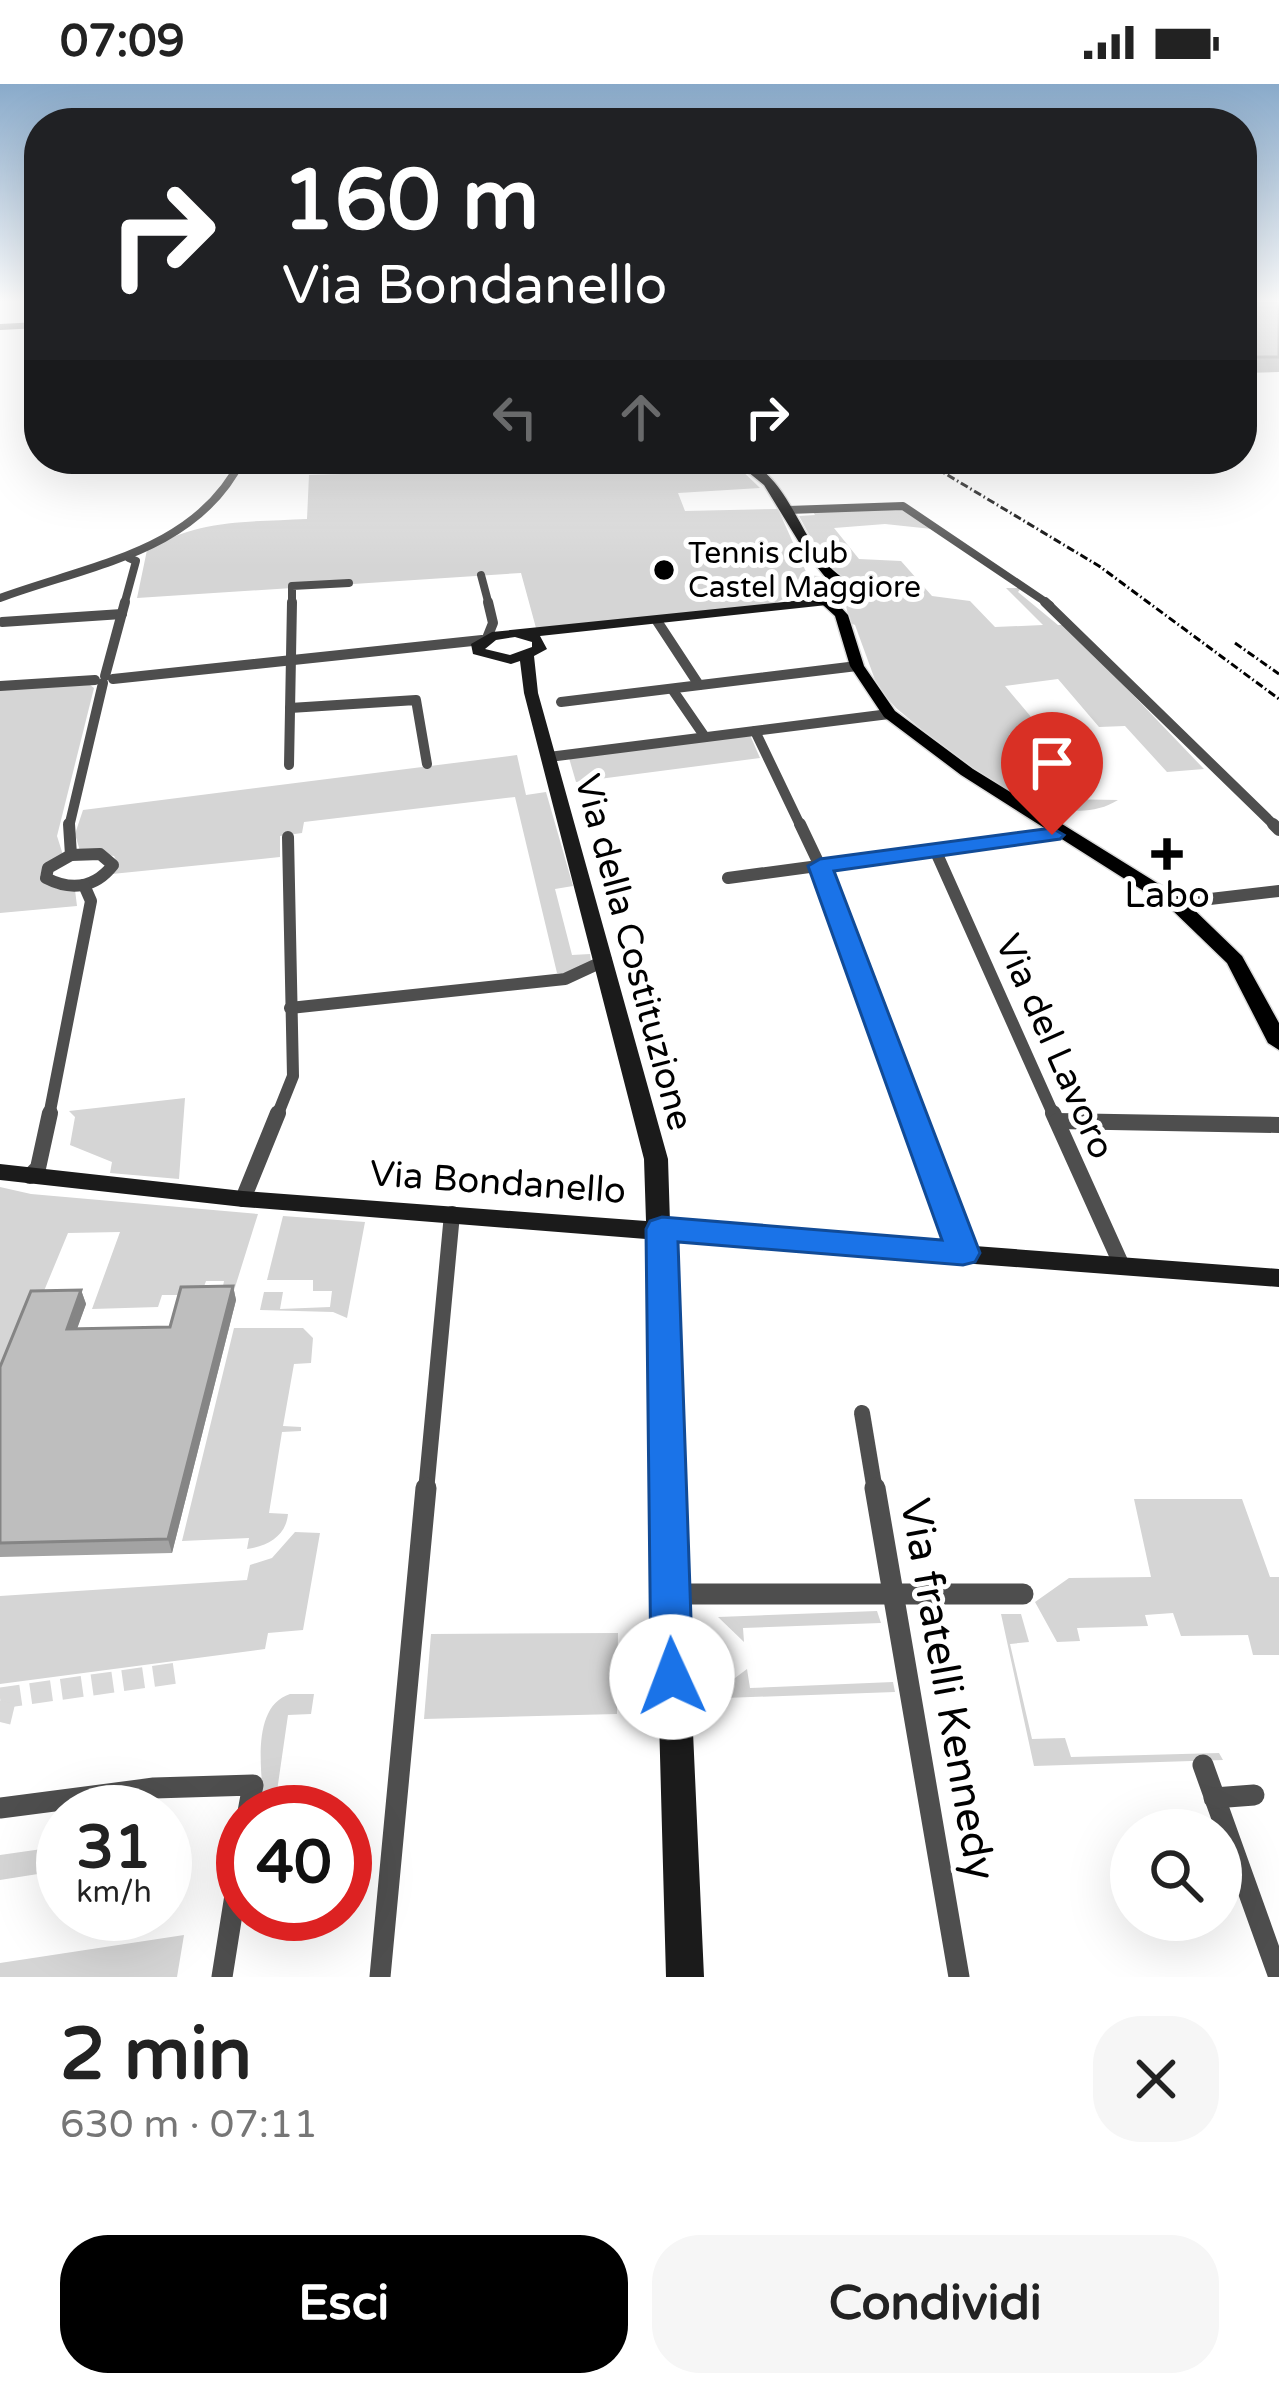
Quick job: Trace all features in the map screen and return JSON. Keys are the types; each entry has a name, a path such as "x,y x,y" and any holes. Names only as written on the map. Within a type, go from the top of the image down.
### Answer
{"main road":[{"path":"754,474 788,510 820,563 852,589 834,605"},
{"path":"811,580 820,563"},
{"path":"834,605 797,595 796,586 811,580 837,581"},
{"path":"834,605 857,666 889,714 958,766 1176,903 1224,945 1272,1017 1279,1043"}],"street":[{"path":"0,598 129,558 209,513 236,474"},
{"path":"788,510 903,506 1057,610 1279,830"},
{"path":"71,855 70,820 136,561 129,558"},
{"path":"481,575 485,638 495,659 527,657 538,652 541,643"},
{"path":"290,765 292,586 349,583"},
{"path":"748,611 787,605 797,595"},
{"path":"0,686 290,662 519,634 834,605"},
{"path":"8,608 1,624 122,614"},
{"path":"657,621 699,685"},
{"path":"519,634 541,643 577,630"},
{"name":"Via della Costituzione","path":"527,657 531,694 656,1159 685,1977"},
{"name":"Via della Costituzione","path":"495,659 531,694"},
{"path":"561,702 857,666"},
{"path":"672,689 705,737"},
{"path":"290,708 416,700 427,764"},
{"path":"549,757 889,714"},
{"path":"755,731 820,866 963,1253"},
{"path":"728,878 1063,833"},
{"path":"243,1199 291,1085 288,837"},
{"name":"Via del Lavoro","path":"936,852 1122,1266"},
{"path":"100,854 112,861 107,874 84,885 60,886 46,878 48,868 71,855 100,854"},
{"path":"30,1176 43,1148 91,901 84,885"},
{"path":"1176,903 1279,891"},
{"path":"565,979 606,960"},
{"path":"290,1008 565,979 613,989"},
{"path":"1057,1121 1279,1125"},
{"name":"Via Bondanello","path":"0,1172 243,1199 1279,1278"},
{"path":"380,1977 452,1214"},
{"name":"Via fratelli Kennedy","path":"862,1413 959,1977"},
{"path":"669,1594 1023,1594"},
{"path":"1203,1765 1279,1977"},
{"path":"0,1808 154,1788 216,1786"},
{"path":"1214,1798 1254,1795"},
{"path":"223,1977 228,1941"}],"shaded area":[{"path":"745,474 760,488 678,493 685,511 778,509 807,574 785,587 785,598 774,604 536,628 521,573 137,598 147,550 166,540 205,527 307,519 309,475"},
{"path":"902,509 932,529 885,524 834,528 859,559 901,561 932,596 970,601 995,627 1043,625 1006,588 1021,588 1018,592 1058,625 1066,625 1204,769 1167,772 1125,726 1099,727 1058,679 1005,686 1042,730 1009,734 1059,799 1118,800 1091,810 1062,809 1000,785 896,708 878,688 855,625 850,623 846,606 859,597 859,590 829,572 799,516 815,515 812,510"},
{"path":"94,688 57,836 63,855 40,876 57,889 75,890 77,906 0,913 0,689"},
{"path":"750,735 760,758 576,782 569,758"},
{"path":"517,755 526,795 546,792 573,886 555,889 572,955 590,954 591,961 571,973 557,973 515,797 304,822 302,833 280,836 280,857 112,874 118,864 114,856 80,851 75,834 83,810"},
{"path":"185,1098 179,1179 110,1173 112,1162 70,1145 75,1117 69,1111"},
{"path":"0,1187 31,1194 258,1214 231,1300 220,1301 224,1281 206,1281 199,1301 186,1295 162,1295 158,1307 92,1309 120,1232 68,1233 0,1397"},
{"path":"283,1216 365,1222 347,1318 333,1312 260,1310 264,1292 283,1292 280,1309 330,1307 332,1291 313,1291 313,1280 267,1280"},
{"path":"234,1328 303,1328 313,1338 311,1363 294,1364 283,1426 301,1427 301,1431 282,1432 269,1513 288,1514 287,1522 275,1539 247,1549 249,1538 182,1541"},
{"path":"1134,1499 1242,1499 1270,1577 1279,1577 1279,1655 1253,1655 1248,1635 1181,1636 1173,1613 1145,1615 1148,1626 1077,1628 1080,1641 1057,1642 1035,1602 1069,1578 1151,1577"},
{"path":"295,1532 320,1533 303,1630 268,1633 265,1649 0,1684 0,1596 247,1580 250,1565 272,1558"},
{"path":"877,1611 881,1623 743,1628 744,1642 718,1617"},
{"path":"1001,1614 1021,1614 1029,1642 1010,1644 1032,1739 1065,1738 1071,1757 1219,1753 1223,1760 1034,1766"},
{"path":"618,1633 617,1714 424,1719 431,1634"},
{"path":"747,1669 750,1688 893,1682 895,1692 725,1698 731,1681"},
{"path":"290,1694 314,1694 311,1714 288,1715 278,1785 263,1785 263,1728 277,1701"},
{"path":"36,1850 36,1874 0,1880 0,1855"},
{"path":"145,1941 183,1941 177,1977 0,1977 0,1963"}],"building":[{"path":"233,1286 168,1539 0,1543 0,1367 31,1291 81,1290 67,1329 170,1327 181,1287"}],"tunnel":[{"path":"6,1697 177,1673"},
{"path":"0,1698 6,1697"},
{"path":"0,1722 6,1697"}],"railway":[{"path":"946,474 1099,566 1279,699"},
{"path":"1235,643 1279,674"}],"place":[{"name":"Tennis club Castel Maggiore","path":"664,570"},
{"name":"Labo","path":"1167,854"}],"route":[{"path":"672,1677 662,1229 963,1253 820,866 1052,835"}]}
